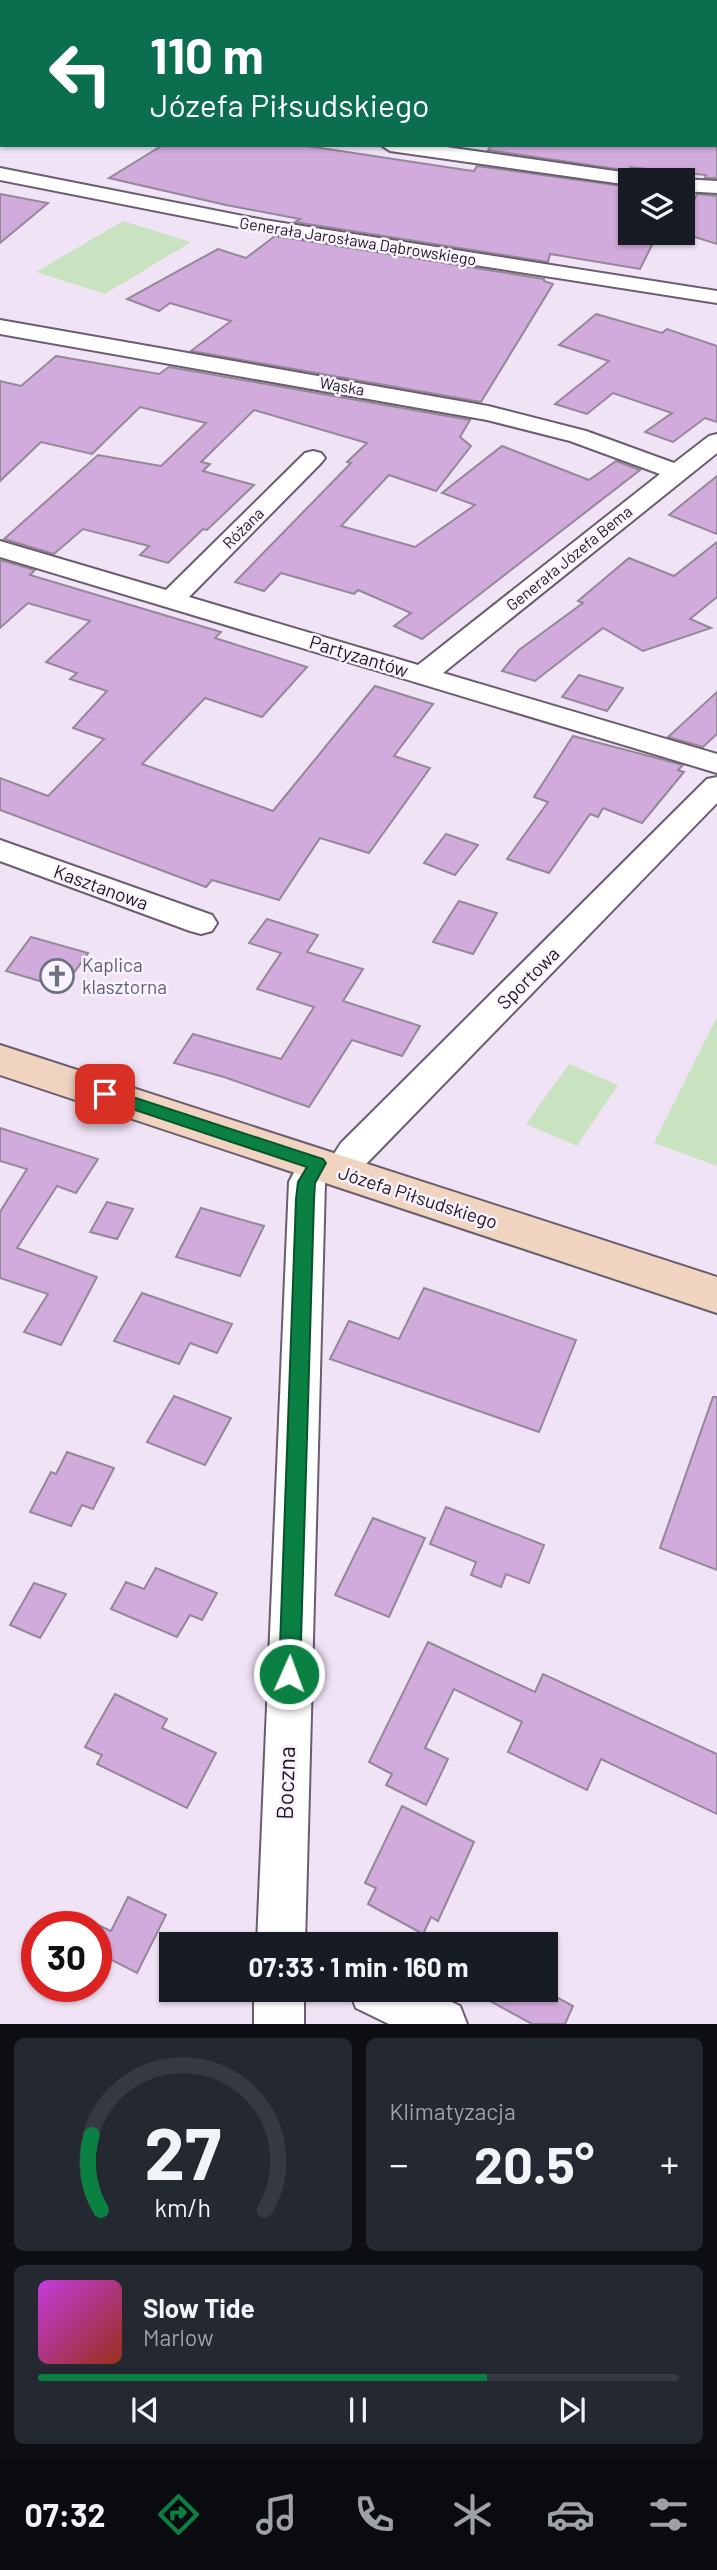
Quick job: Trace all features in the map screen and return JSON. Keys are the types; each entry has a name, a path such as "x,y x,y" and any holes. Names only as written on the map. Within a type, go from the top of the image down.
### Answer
{"main road":[{"name":"Józefa Piłsudskiego","path":"1,1062 717,1295"}],"street":[{"path":"404,147 618,177"},
{"name":"Generała Jarosława Dąbrowskiego","path":"0,174 240,222 717,297"},
{"path":"695,186 717,187"},
{"name":"Wąska","path":"0,327 488,412 578,436 676,472"},
{"name":"Generała Józefa Bema","path":"423,675 717,441"},
{"name":"Różana","path":"172,599 313,458"},
{"name":"Partyzantów","path":"0,549 717,764"},
{"name":"Sportowa","path":"329,1168 354,1153 717,786"},
{"name":"Kasztanowa","path":"0,850 201,923"},
{"name":"Boczna","path":"282,1932 305,1199 307,1182 329,1168"},
{"name":"Boczna","path":"279,2024 280,2002"},
{"path":"398,2002 442,2024"}],"green space":[{"path":"123,221 191,242 105,294 36,272"},
{"path":"717,1017 717,1166 654,1143"},
{"path":"569,1064 618,1085 577,1146 526,1124"}],"building":[{"path":"160,147 314,147 474,171 477,166 618,185 618,245 652,245 640,269 550,254 548,262 295,222 300,219 109,178"},
{"path":"490,147 717,147 717,178 705,178 706,175 695,174 695,168 618,169 488,150"},
{"path":"0,194 48,203 0,243"},
{"path":"697,194 717,196 717,244 695,237"},
{"path":"275,236 544,279 553,284 481,402 191,351 231,321 170,303 159,311 127,299 218,249 246,258"},
{"path":"596,314 662,333 667,329 717,346 717,422 705,418 673,442 645,432 672,413 613,393 587,414 555,404 609,361 559,345"},
{"path":"56,356 159,374 169,367 470,420 460,437 471,446 436,491 389,475 341,526 415,547 475,505 442,493 502,446 589,480 616,461 640,470 422,639 394,626 411,613 358,590 354,594 281,573 264,591 235,582 351,463 347,462 367,443 254,410 201,462 210,464 203,471 254,485 168,563 140,555 149,546 83,529 54,554 4,539 98,455 161,466 206,423 140,407 92,454 41,442 0,481 0,381 21,386"},
{"path":"717,476 717,534 669,515"},
{"path":"717,542 717,597 690,619 711,628 643,651 603,628 535,681 502,671 519,650 583,603 578,601 629,558 674,576"},
{"path":"0,560 35,570 30,575 221,632 215,638 307,667 262,717 205,698 142,764 273,811 375,686 433,704 394,756 430,768 369,853 320,838 279,900 212,880 206,887 0,810 0,778 48,796 104,739 73,728 107,691 70,679 77,673 46,662 90,621 28,603 0,628"},
{"path":"579,675 623,688 607,711 562,697"},
{"path":"717,692 717,734 703,747 668,737"},
{"path":"573,736 683,765 678,770 684,772 642,823 603,808 598,817 590,814 549,873 507,859 548,802 534,797"},
{"path":"446,834 478,845 455,875 424,863"},
{"path":"459,901 497,913 473,954 433,942"},
{"path":"267,919 318,935 307,952 363,969 343,1001 420,1026 402,1056 352,1040 309,1107 224,1077 174,1063 193,1034 281,1059 314,1007 257,989 281,953 249,943"},
{"path":"31,937 88,953 63,988 6,971"},
{"path":"0,1128 98,1159 76,1193 57,1186 17,1248 97,1277 61,1345 24,1332 48,1294 0,1278 0,1212 27,1169 0,1161"},
{"path":"107,1202 133,1209 117,1239 90,1232"},
{"path":"201,1208 264,1226 240,1276 176,1257"},
{"path":"424,1288 576,1340 539,1432 330,1359 349,1321 399,1339"},
{"path":"142,1293 232,1324 217,1353 190,1343 179,1364 114,1341"},
{"path":"174,1396 231,1418 205,1465 147,1442"},
{"path":"713,1397 717,1397 717,1570 660,1548"},
{"path":"67,1452 114,1468 93,1509 82,1505 71,1526 30,1512 51,1472 56,1474"},
{"path":"446,1507 544,1545 529,1583 506,1574 501,1587 471,1575 476,1562 430,1544"},
{"path":"373,1518 425,1538 389,1617 335,1595"},
{"path":"156,1568 217,1593 202,1620 190,1615 177,1637 111,1609 126,1582 144,1589"},
{"path":"34,1583 66,1594 40,1638 10,1625"},
{"path":"428,1642 535,1692 543,1674 717,1754 717,1814 601,1759 587,1790 508,1752 522,1722 454,1689 425,1748 448,1759 426,1805 386,1785 392,1774 369,1762"},
{"path":"115,1694 167,1719 162,1728 216,1753 187,1808 97,1764 102,1755 85,1747"},
{"path":"402,1806 474,1842 438,1921 431,1917 424,1932 368,1904 376,1888 365,1883"},
{"path":"128,1897 166,1915 137,1973 112,1960 112,1929"},
{"path":"558,1998 573,2006 565,2024 532,2024 492,2002 558,2002"}],"place":[{"name":"Kaplica klasztorna","path":"57,976"}],"route":[{"path":"105,1094 317,1163 307,1182 305,1199 289,1674"}]}
